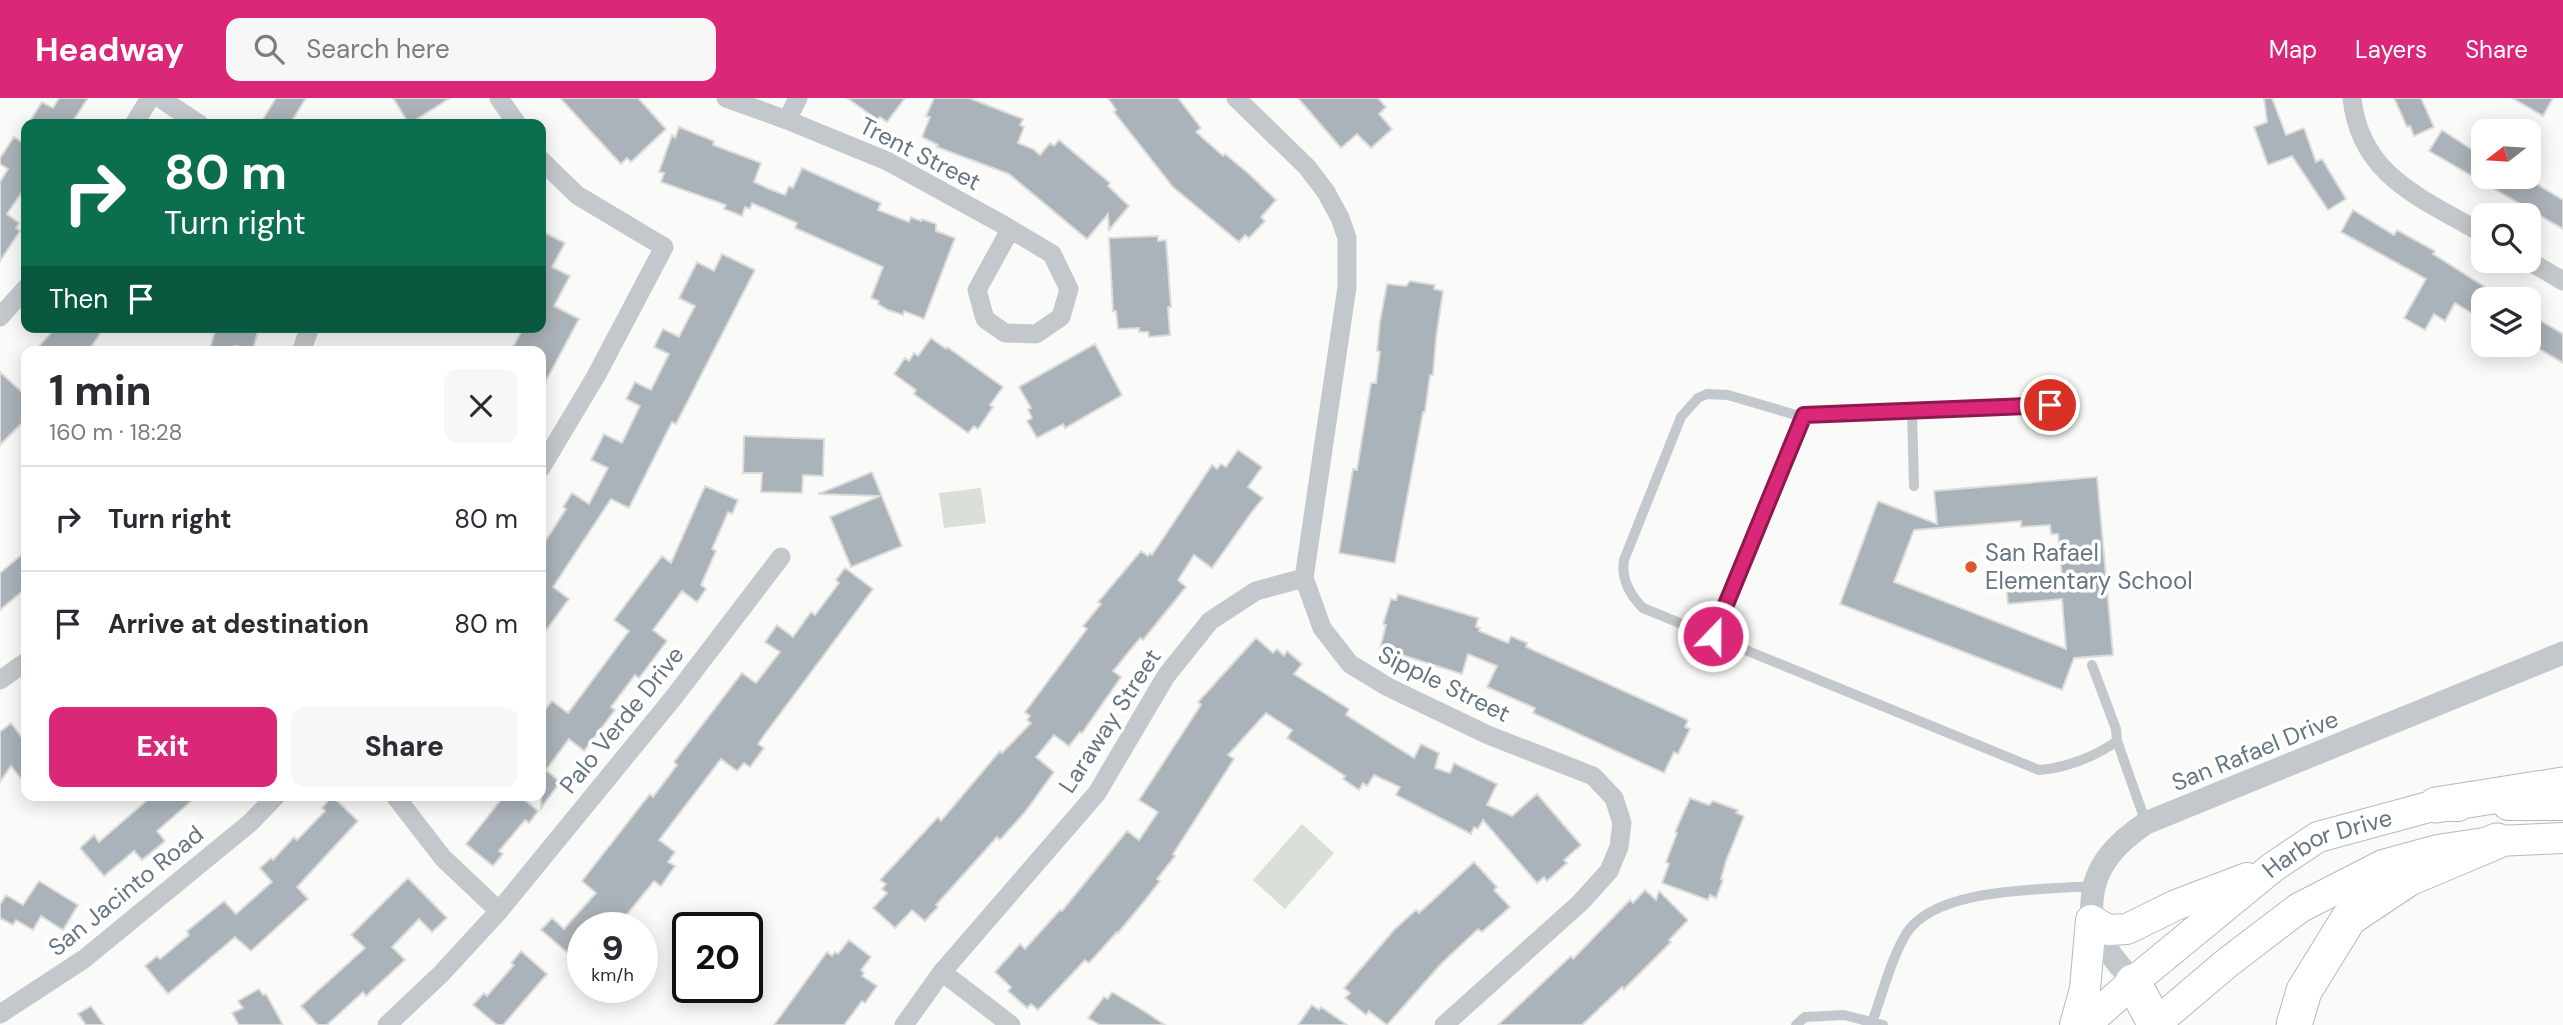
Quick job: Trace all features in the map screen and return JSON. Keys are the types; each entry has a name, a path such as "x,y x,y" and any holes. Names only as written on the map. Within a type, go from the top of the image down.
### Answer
{"highway":[{"path":"2436,805 2563,785"},
{"path":"2294,1025 2305,991 2349,918 2409,878 2497,841"},
{"path":"2133,982 2155,1025"}],"main road":[{"name":"Harbor Drive","path":"2085,1025 2273,867 2318,837 2436,805 2563,805"},
{"name":"Harbor Drive","path":"2155,1025 2227,963 2299,908 2383,865 2438,850 2497,841 2563,838"},
{"path":"2075,1025 2085,989 2091,920 2108,930 2127,929 2176,905 2273,867"}],"street":[{"path":"137,119 149,98"},
{"path":"160,98 192,119"},
{"path":"499,98 514,119"},
{"name":"Trent Street","path":"726,98 887,161 1010,230 1052,254 1069,289 1061,317 1036,334 1004,333 985,319 977,290 1010,230"},
{"path":"787,120 797,98"},
{"name":"Sipple Street","path":"1236,98 1307,167 1326,192 1347,238 1347,288 1304,578 1322,628 1350,664 1388,687 1488,735 1592,776 1614,798 1622,823 1619,847 1609,871 1580,903 1444,1025"},
{"path":"2351,98 2356,124 2366,149 2382,168 2397,183 2471,227"},
{"path":"546,165 577,195 664,247 596,376 546,460"},
{"path":"2541,268 2563,281"},
{"path":"0,317 21,294"},
{"name":"Palo Verde Drive","path":"387,1025 441,974 499,911 674,697 780,557"},
{"name":"Laraway Street","path":"904,1025 942,972 1097,793 1166,676 1210,621 1255,591 1304,578"},
{"name":"San Rafael Drive","path":"2091,920 2093,886 2108,855 2126,837 2146,823 2563,653"},
{"path":"0,680 21,665"},
{"name":"San Jacinto Road","path":"0,1014 84,960 251,822 271,801"},
{"path":"400,801 443,858 499,911"},
{"path":"2091,920 2104,945 2133,982"},
{"path":"942,972 1011,1025"}],"lane":[{"path":"2050,405 1796,415 1718,394 1698,398 1681,417 1624,560 1623,570 1629,591 1643,608 2039,770 2078,760 2104,750 2117,741"},
{"path":"1912,411 1914,486"},
{"path":"1713,636 1804,415"},
{"path":"2092,665 2146,823"},
{"path":"1796,1025 1805,1017 1844,1015 1875,1024 1906,934 1922,917 1942,905 1967,897 2093,886"}],"shaded area":[{"path":"981,488 986,523 944,528 939,493"},
{"path":"1302,824 1334,853 1285,909 1253,880"}],"building":[{"path":"59,98 88,98 74,119 31,119 42,102 53,108"},
{"path":"276,98 306,98 293,119 263,119"},
{"path":"393,98 450,98 417,119 406,119"},
{"path":"560,98 638,98 666,129 631,162 627,158 621,164"},
{"path":"847,98 905,98 887,122 880,117 878,120"},
{"path":"934,98 969,98 1023,119 1020,125 1024,127 1018,143 1040,155 1050,143 1054,146 1059,140 1110,183 1108,186 1129,206 1109,230 1108,214 1087,239 1009,174 937,147 938,145 922,137 930,117 926,116"},
{"path":"1108,98 1178,98 1201,128 1196,132 1223,156 1225,154 1248,173 1276,200 1261,217 1265,221 1249,238 1245,235 1239,242 1173,187 1114,112 1116,110"},
{"path":"1298,98 1378,98 1386,107 1379,114 1392,129 1371,148 1357,134 1341,148"},
{"path":"2264,98 2272,98 2286,135 2304,128 2316,162 2322,159 2346,199 2328,210 2292,156 2268,165 2254,127 2267,122"},
{"path":"2394,98 2421,98 2434,127 2414,136"},
{"path":"2512,98 2553,98 2543,116"},
{"path":"679,127 714,141 713,145 761,163 754,182 769,189 785,195 789,186 793,188 802,168 881,203 878,210 909,222 911,217 936,224 936,231 955,238 924,319 904,311 903,315 888,310 878,304 879,301 871,298 883,267 795,228 797,223 752,203 750,209 745,207 742,216 724,209 726,205 661,182 664,173 659,172 672,135 675,138"},
{"path":"2442,130 2471,149 2471,175 2429,151"},
{"path":"14,137 21,142 21,193 7,214 19,223 16,228 20,231 0,261 0,182 8,169 0,164 0,158"},
{"path":"2541,187 2563,200 2563,229 2541,216 2541,203 2518,203 2494,189 2541,189"},
{"path":"2353,210 2394,235 2397,230 2435,251 2433,254 2485,287 2471,287 2471,313 2455,303 2445,321 2434,314 2425,330 2404,318 2426,279 2341,232"},
{"path":"546,234 565,243 552,267 570,276 554,306 579,319 546,381 546,346 513,346 521,333 546,333"},
{"path":"1158,236 1158,241 1166,240 1171,307 1168,307 1170,335 1149,337 1148,332 1139,332 1139,328 1118,329 1116,311 1113,311 1109,238"},
{"path":"722,254 755,270 676,424 672,422 629,508 611,499 553,587 569,599 546,630 546,540 566,509 563,507 572,493 589,504 608,468 591,460 604,434 622,443 640,406 626,399 635,382 651,390 669,354 654,347 663,329 679,337 695,306 679,298 697,262 714,271"},
{"path":"1410,281 1435,285 1434,289 1443,291 1433,375 1430,375 1395,563 1339,553 1353,469 1357,470 1371,383 1376,383 1380,321 1387,284 1406,286"},
{"path":"2541,321 2563,334 2563,363 2541,350"},
{"path":"51,333 100,333 92,346 39,346"},
{"path":"215,333 257,333 254,346 211,346"},
{"path":"931,338 1003,387 978,429 974,426 968,433 914,394 916,390 894,374 905,358 909,361 914,353 918,356"},
{"path":"1095,344 1122,395 1065,428 1063,424 1037,438 1027,421 1032,418 1028,409 1031,408 1019,387"},
{"path":"0,372 21,391 21,424 0,445"},
{"path":"744,436 824,439 823,476 803,475 802,493 761,492 762,473 743,473"},
{"path":"1238,450 1262,467 1248,487 1263,498 1212,568 1194,555 1178,580 1186,587 1143,640 1140,638 1113,671 1121,677 1082,733 1080,732 1069,746 1054,735 1036,757 1054,772 1025,812 1000,840 997,837 925,921 912,910 895,928 873,908 887,893 882,889 886,884 880,880 938,817 941,821 1000,751 1002,753 1031,723 1027,720 1030,716 1025,712 1087,629 1083,626 1101,604 1098,602 1141,551 1148,556 1150,553 1152,555 1212,465 1217,469 1221,464 1226,467"},
{"path":"872,472 902,546 851,567 830,517 880,496 818,494"},
{"path":"2097,477 2113,655 2074,658 2062,690 1840,604 1878,501 1937,524 1934,491","holes":["2021,521 2021,527 2050,525 2051,534 2058,534 2062,576 2006,581 2008,604 2062,599 2066,649 1894,582 1914,530"]},
{"path":"705,486 738,500 732,514 728,512 712,549 716,551 701,585 706,589 697,602 682,591 653,630 667,641 639,678 635,675 611,707 615,710 584,751 569,739 546,770 546,709 552,701 568,713 629,631 614,620 662,556 671,563"},
{"path":"21,555 21,592 0,610 0,573"},
{"path":"845,568 873,589 758,744 764,748 750,767 744,763 737,771 721,759 659,840 675,852 668,862 675,866 661,886 654,881 629,912 579,912 596,893 582,881 650,794 653,797 677,765 674,762 742,673 756,683 780,652 765,642 777,625 793,637 811,612 815,615 839,583 836,580"},
{"path":"1398,594 1478,618 1476,627 1480,628 1479,631 1508,643 1511,636 1527,643 1526,647 1688,720 1685,727 1690,729 1678,754 1674,752 1664,773 1533,713 1535,708 1487,687 1497,666 1468,654 1462,674 1380,648 1386,625 1383,624 1391,599 1396,600"},
{"path":"1256,638 1273,653 1277,649 1284,656 1287,651 1302,664 1294,674 1349,709 1346,715 1414,758 1421,744 1439,753 1435,768 1450,773 1454,763 1497,784 1487,805 1512,816 1537,794 1581,845 1564,860 1567,863 1547,881 1544,877 1537,883 1483,820 1478,829 1474,827 1471,834 1396,795 1400,787 1374,775 1367,786 1363,783 1359,790 1343,779 1345,776 1287,738 1292,730 1266,713 1228,755 1234,759 1173,854 1175,856 1157,879 1160,881 1142,904 1089,963 1085,960 1038,1010 1031,1004 1027,1008 1008,991 1011,987 995,972 1020,944 1025,949 1060,910 1062,911 1127,831 1139,840 1158,812 1139,800 1201,705 1198,702"},
{"path":"11,723 21,736 21,779 11,766 0,782 0,732"},
{"path":"546,770 560,782 541,808 541,801 546,801"},
{"path":"1690,798 1709,805 1713,801 1738,810 1736,813 1744,816 1726,861 1716,898 1710,895 1708,900 1662,883 1669,864 1666,862 1677,833 1675,832"},
{"path":"146,801 191,801 157,831 165,841 142,860 134,851 104,876 80,848 94,835 99,842"},
{"path":"328,801 337,801 358,821 297,887 308,899 251,951 235,937 168,994 145,966 157,956 160,959 189,935 187,931 224,901 236,914 272,882 260,868 271,858 273,860 294,837 297,840 325,811 322,808"},
{"path":"500,801 526,801 538,811 529,823 525,820 499,851 503,854 493,866 466,844"},
{"path":"1474,862 1497,887 1494,890 1510,907 1482,932 1478,929 1440,965 1387,1025 1369,1011 1366,1015 1345,998 1350,993 1344,988 1395,929 1416,910 1419,913"},
{"path":"408,878 447,918 432,932 419,919 392,947 405,960 366,996 363,992 327,1025 318,1025 301,1006 365,948 351,935"},
{"path":"39,881 78,905 63,930 41,916 33,930 16,920 13,925 0,918 0,905 6,895 23,905"},
{"path":"1645,890 1656,900 1659,891 1688,920 1669,940 1671,942 1624,989 1622,987 1582,1025 1498,1025 1571,956 1573,959 1630,900 1633,903"},
{"path":"552,918 564,929 567,926 567,952 541,930"},
{"path":"849,940 871,957 861,970 864,973 862,976 877,986 865,1003 862,1001 844,1025 774,1025 827,952 832,956 835,952 838,954"},
{"path":"521,951 547,974 503,1025 497,1025 473,1005 484,993 487,996 514,965 511,963"},
{"path":"259,989 263,995 266,994 283,1025 239,1025 232,1013 243,1008 238,1001"},
{"path":"1112,992 1165,1025 1100,1025 1088,1018 1104,997 1108,999"},
{"path":"1312,1005 1319,1010 1321,1007 1347,1025 1298,1025"},
{"path":"91,1006 104,1025 86,1025 78,1014"}],"place":[{"name":"San Rafael Elementary School","path":"1971,567"}],"route":[{"path":"1713,636 1804,415 2050,405"}]}
